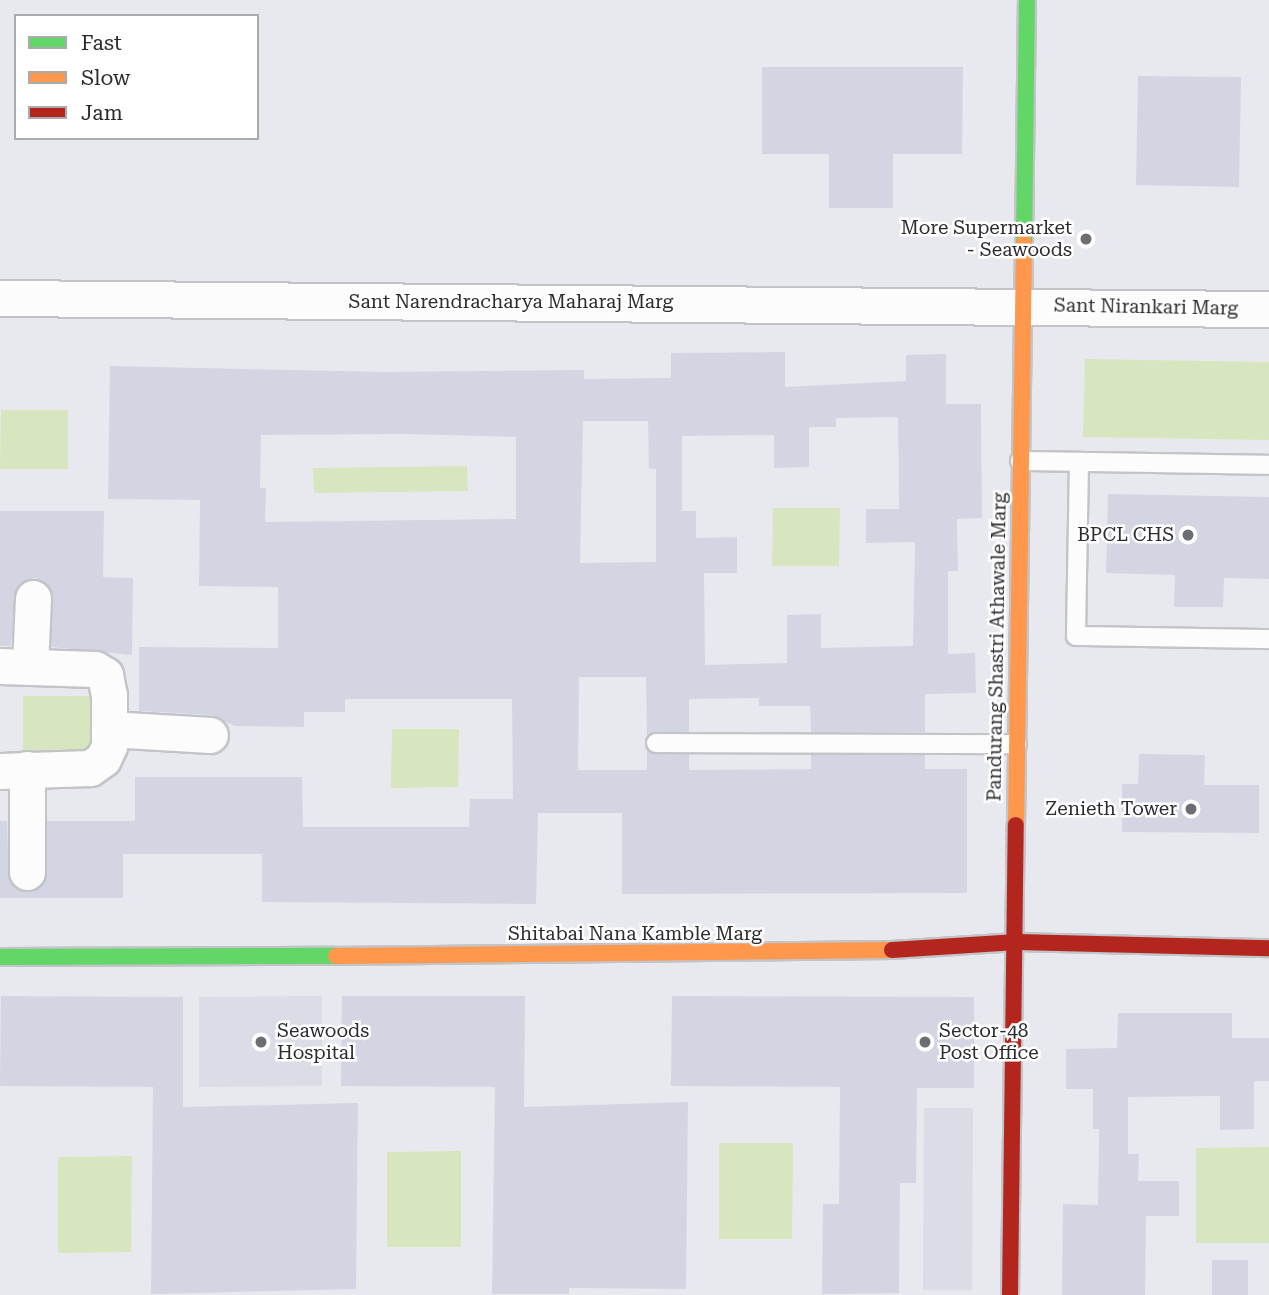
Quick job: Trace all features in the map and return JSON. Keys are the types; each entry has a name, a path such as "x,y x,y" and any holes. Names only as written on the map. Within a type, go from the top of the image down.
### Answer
{"street":[{"name":"Pandurang Shastri Athawale Marg","path":"1010,1295 1017,942 1020,461 1027,0"},
{"name":"Sant Narendracharya Maharaj Marg","path":"0,298 1023,305"},
{"name":"Sant Nirankari Marg","path":"1023,305 1269,309"},
{"path":"27,872 13,770 90,768 103,759 109,729 105,675 95,669 15,667 33,598"},
{"path":"109,729 210,735"},
{"name":"Shitabai Nana Kamble Marg","path":"0,957 832,954 1017,942 1269,948"}],"lane":[{"path":"1020,461 1269,465"},
{"path":"1079,462 1076,636 1269,639"},
{"path":"656,743 1017,744"}],"shaded area":[{"name":"Seawoods Hospital","path":"322,996 322,1086 199,1087 199,997"},
{"path":"924,1108 973,1108 972,1290 923,1290"}],"green space":[{"path":"1085,359 1269,362 1269,440 1083,437"},
{"path":"1,410 68,410 68,469 0,469"},
{"path":"467,466 468,491 314,493 313,468"},
{"path":"773,508 840,508 839,566 772,566"},
{"path":"23,696 90,696 90,755 23,755"},
{"path":"392,729 459,729 458,787 391,788"},
{"path":"719,1143 793,1143 792,1239 719,1239"},
{"path":"1269,1147 1269,1243 1196,1243 1196,1148"},
{"path":"461,1151 461,1247 387,1247 387,1152"},
{"path":"132,1156 131,1252 58,1253 58,1157"}],"building":[{"path":"762,67 963,67 962,154 893,154 893,208 829,208 829,154 762,154"},
{"path":"1138,76 1241,77 1239,187 1136,185"},
{"path":"785,352 785,387 906,381 906,355 946,354 946,404 981,404 982,518 957,519 958,571 948,571 948,654 975,653 976,693 925,694 925,732 811,732 810,706 759,706 759,698 689,699 689,732 656,732 647,736 646,677 579,677 578,770 647,770 647,750 656,754 689,754 689,770 811,769 811,755 925,755 925,769 967,769 967,893 622,894 622,813 538,813 536,904 262,902 262,854 123,854 123,898 0,898 0,821 7,821 9,881 18,890 36,890 47,873 47,821 135,821 135,777 302,777 303,827 469,827 470,799 513,799 512,699 345,699 345,712 304,712 304,727 235,726 211,715 139,711 139,647 278,648 278,587 199,586 200,500 108,499 110,366 386,372 584,370 584,379 671,378 671,353","holes":["898,417 899,509 866,509 866,543 915,542 913,646 821,648 821,614 787,615 787,663 705,665 704,573 737,573 737,537 696,538 696,511 682,511 682,436 774,435 774,468 809,467 809,427 836,427 836,418","583,421 648,421 649,469 656,469 656,562 580,563","404,434 516,437 516,519 265,522 266,488 260,488 261,435"]},
{"name":"BPCL CHS","path":"1108,494 1269,497 1269,579 1224,578 1223,607 1174,607 1175,575 1106,573"},
{"path":"0,511 104,511 103,577 133,578 132,655 51,647 51,589 35,578 16,588 11,646 0,646"},
{"name":"Zenieth Tower","path":"1139,754 1205,755 1204,785 1259,785 1259,833 1122,832 1122,784 1138,784"},
{"path":"1,996 183,997 183,1107 358,1103 356,1289 151,1294 153,1087 0,1086"},
{"path":"342,996 525,996 524,1107 688,1102 686,1289 569,1288 569,1294 492,1294 495,1087 341,1086"},
{"path":"672,996 974,997 974,1088 917,1088 916,1183 900,1183 899,1293 822,1294 823,1204 839,1204 840,1087 671,1086"},
{"path":"1118,1013 1232,1013 1232,1038 1269,1038 1269,1081 1254,1081 1254,1129 1220,1130 1220,1096 1128,1097 1128,1154 1139,1154 1138,1181 1179,1181 1179,1216 1146,1216 1145,1295 1062,1295 1063,1204 1098,1205 1099,1129 1093,1129 1093,1089 1066,1089 1066,1049 1117,1048"},
{"path":"1212,1260 1248,1260 1248,1295 1212,1295"}],"traffic: fast":[{"path":"1024,243 1027,0"},
{"path":"0,957 336,956"}],"traffic: slow":[{"path":"1016,825 1024,243"},
{"path":"336,956 892,950"}],"traffic: jam":[{"path":"1010,1295 1016,825"},
{"path":"892,950 1017,942 1269,948"}],"place":[{"name":"More Supermarket - Seawoods","path":"1086,239"},
{"name":"BPCL CHS","path":"1188,535"},
{"name":"Zenieth Tower","path":"1191,809"},
{"name":"Seawoods Hospital","path":"261,1042"},
{"name":"Sector-48 Post Office","path":"925,1042"}]}
